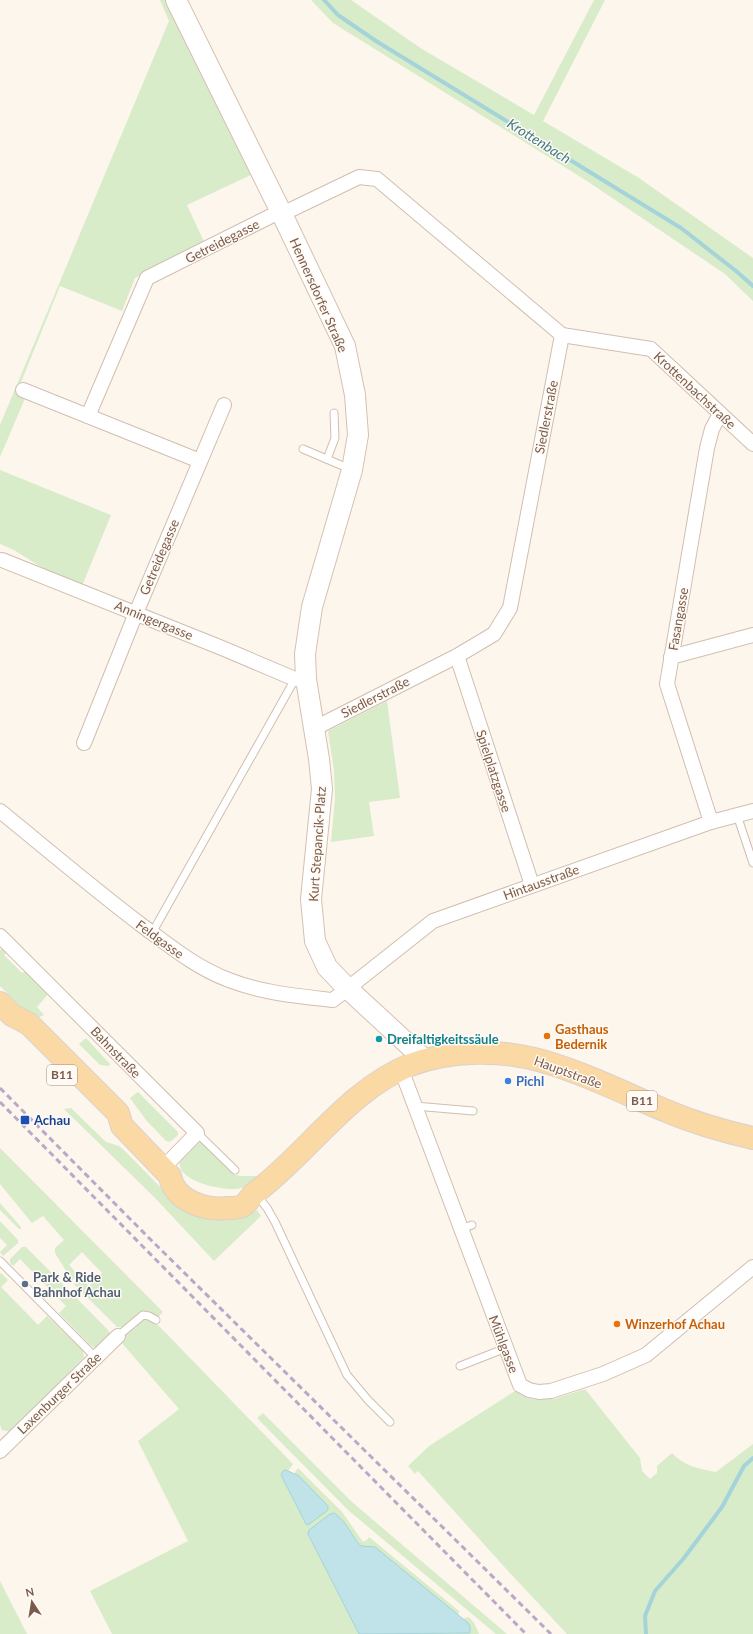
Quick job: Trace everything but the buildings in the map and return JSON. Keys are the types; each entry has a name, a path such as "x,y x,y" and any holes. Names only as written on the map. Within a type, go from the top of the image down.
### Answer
{"main road":[{"name":"B11","path":"6,1009 29,1024 118,1113 122,1126 166,1172 181,1178 195,1188 211,1194 229,1195 254,1192"},
{"name":"Hauptstraße","path":"254,1192 272,1180 326,1126 374,1084 401,1069 425,1060 461,1054 499,1054 533,1058 564,1068 694,1122 753,1138"}],"street":[{"name":"Hennersdorfer Straße","path":"176,0 281,212 345,346 355,395 358,435 352,470 312,607 300,679 314,728"},
{"path":"281,212 359,177 377,179 562,335"},
{"name":"Getreidegasse","path":"88,416 147,278 281,212"},
{"name":"Krottenbachstraße","path":"562,335 651,349 753,444"},
{"name":"Siedlerstraße","path":"314,728 457,656 494,634 510,608 562,335"},
{"path":"23,390 200,461"},
{"name":"Getreidegasse","path":"84,744 136,613 224,405"},
{"name":"Fasangasse","path":"711,822 667,684 707,448 712,429 720,414"},
{"name":"Anningergasse","path":"2,560 300,679"},
{"path":"671,657 753,635"},
{"name":"Spielplatzgasse","path":"457,656 532,885"},
{"name":"Kurt Stepancik-Platz","path":"314,728 322,789 311,899 315,941 326,967 425,1060"},
{"name":"Hintausstraße","path":"347,988 433,921 711,822 753,810"},
{"name":"Feldgasse","path":"0,811 74,873 152,933 202,968 248,987 272,992 333,1000 347,988"},
{"name":"Bahnstraße","path":"0,936 197,1132"},
{"name":"Mühlgasse","path":"401,1069 415,1106 467,1227 506,1348 520,1385 529,1390 539,1392 558,1389 602,1374 646,1355 753,1267"},
{"path":"166,1172 197,1132"},
{"name":"Laxenburger Straße","path":"0,1451 118,1336"}],"lane":[{"path":"327,459 335,438 334,413"},
{"path":"303,450 352,470"},
{"path":"152,933 300,679"},
{"path":"737,815 753,863"},
{"path":"415,1106 473,1111"},
{"path":"197,1132 235,1170"},
{"path":"254,1192 271,1215 347,1375 368,1400 390,1422"},
{"path":"0,1261 96,1357"},
{"path":"118,1336 143,1315 149,1316 156,1320"},
{"path":"460,1366 506,1348"}],"green space":[{"path":"160,0 167,0 253,174 187,205 205,244 135,278 122,311 60,286 17,392 26,396 0,457 0,425 169,21"},
{"path":"311,0 351,0 422,49 534,115 594,0 605,0 543,121 639,178 753,258 753,301 725,274 587,181 333,23"},
{"path":"0,470 111,515 82,586 52,574 14,550 0,544"},
{"path":"387,701 400,798 369,802 374,836 331,842 335,798 334,771 328,731"},
{"path":"2,948 7,952 4,955 22,973 27,971 50,992 37,1007 44,1015 37,1018 30,1016 0,986 0,950"},
{"path":"86,1038 110,1064 109,1066 100,1065 79,1044"},
{"path":"138,1092 178,1132 178,1135 170,1142 166,1141 146,1120 130,1098"},
{"path":"71,1108 106,1142 119,1146 125,1151 174,1201 251,1213 257,1210 261,1216 214,1261 155,1198 64,1109"},
{"path":"199,1142 203,1143 235,1175 263,1176 246,1186 235,1189 211,1186 192,1179 180,1168 180,1161 187,1151"},
{"path":"0,1148 163,1312 158,1317 149,1311 142,1311 123,1327 117,1327 74,1284 81,1278 89,1286 102,1273 82,1252 69,1265 78,1275 72,1280 55,1253 55,1248 64,1240 43,1216 32,1223 0,1184"},
{"path":"0,1203 21,1227 21,1229 19,1229 0,1210"},
{"path":"0,1221 18,1240 18,1243 3,1256 0,1252 7,1245 0,1238"},
{"path":"22,1247 26,1247 109,1331 110,1334 98,1348 95,1348 89,1344 59,1313 66,1306 20,1259 13,1266 10,1263 10,1259"},
{"path":"1,1273 8,1280 1,1287 38,1325 47,1316 83,1351 84,1357 11,1432 2,1430 0,1425"},
{"path":"145,1319 151,1320 160,1327 293,1464 288,1471 294,1474 298,1468 342,1512 363,1542 369,1537 459,1611 458,1616 462,1619 468,1617 475,1624 479,1634 112,1634 90,1591 188,1541 138,1441 179,1409 121,1342 121,1339 138,1323"},
{"path":"585,1389 640,1458 642,1471 650,1479 657,1473 657,1466 672,1453 687,1464 716,1472 753,1444 753,1634 567,1634 418,1471 415,1474 408,1466 429,1446 515,1391 532,1399 551,1398 553,1395 554,1399"},
{"path":"263,1413 352,1502 507,1634 496,1634 348,1510 257,1418"},
{"path":"0,1581 27,1634 0,1634"}],"water":[{"path":"286,1470 299,1476 328,1506 328,1510 308,1525 306,1524 281,1475 283,1471"},
{"path":"334,1513 346,1524 354,1538 361,1546 375,1547 468,1623 470,1626 470,1633 359,1634 308,1534 309,1530 330,1514"}],"waterway":[{"name":"Krottenbach","path":"324,0 338,15 376,41 681,228 753,286"},
{"path":"646,1634 645,1616 655,1591 684,1558 722,1507 744,1466 753,1458"}],"railway":[{"path":"0,1088 148,1237 551,1634"},
{"path":"0,1102 526,1634"}],"place":[{"name":"Gasthaus Bedernik","path":"547,1036"},
{"name":"Dreifaltigkeitssäule","path":"379,1039"},
{"name":"Pichl","path":"508,1081"},
{"name":"Achau","path":"25,1120"},
{"name":"Park & Ride Bahnhof Achau","path":"25,1284"},
{"name":"Winzerhof Achau","path":"617,1324"}]}
